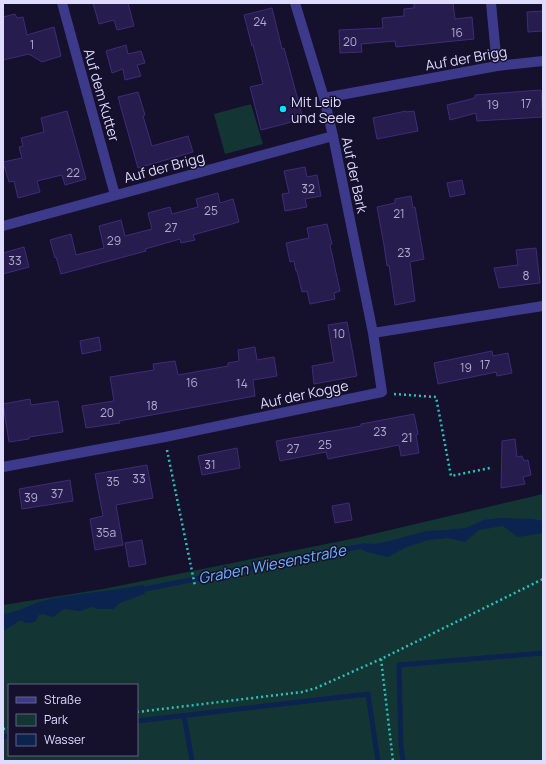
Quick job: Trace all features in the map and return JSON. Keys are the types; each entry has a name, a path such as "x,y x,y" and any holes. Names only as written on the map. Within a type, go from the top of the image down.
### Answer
{"street":[{"name":"Auf dem Kutter","path":"62,3 116,195"},
{"name":"Auf der Bark","path":"295,3 324,98 333,136 373,333"},
{"path":"491,3 497,66"},
{"name":"Auf der Brigg","path":"324,98 497,66 543,61"},
{"name":"Auf der Brigg","path":"3,226 333,136"},
{"path":"382,392 373,333 543,306"},
{"name":"Auf der Kogge","path":"3,467 165,437 382,392"}],"path":[{"path":"382,392 436,397 451,476 490,468"},
{"path":"165,437 195,586"},
{"path":"138,712 302,692 316,688 380,659 543,579"},
{"path":"380,659 393,761"}],"green space":[{"path":"251,104 263,144 225,154 214,114"},
{"path":"543,494 543,761 3,761 3,605 103,589 356,538"}],"water":[{"path":"501,518 533,519 543,521 543,533 518,537 503,526 479,530 465,542 448,538 428,540 407,547 388,557 362,550 363,546 390,541 426,531 466,528 483,520"},
{"path":"143,585 147,589 144,594 120,603 113,609 98,609 92,607 80,611 64,609 53,617 43,614 39,615 35,622 26,623 21,620 3,631 3,614 44,600"}],"building":[{"path":"93,3 128,3 134,26 117,30 114,20 99,24"},
{"path":"453,3 455,19 472,17 474,39 396,47 395,41 361,44 362,52 340,53 339,30 383,28 382,18 404,16 404,9 414,8 414,4"},
{"path":"272,8 282,49 284,48 303,119 261,130 250,87 263,84 244,15"},
{"path":"543,11 543,31 528,32 527,12"},
{"path":"15,14 17,18 23,17 27,35 54,27 61,56 42,62 29,54 3,60 3,17"},
{"path":"126,45 128,54 141,51 145,63 137,65 141,76 125,80 123,69 112,73 106,51"},
{"path":"541,90 543,117 477,121 476,113 450,120 447,105 475,98 475,95"},
{"path":"138,92 152,146 188,136 193,152 138,168 118,97"},
{"path":"67,111 86,179 65,185 62,175 37,181 40,192 18,198 14,181 9,182 3,162 22,158 19,147 23,146 21,138 44,132 41,118"},
{"path":"406,111 414,111 418,131 377,139 373,118"},
{"path":"305,167 307,177 317,175 321,196 305,199 307,207 285,211 282,194 289,193 284,171"},
{"path":"462,180 465,194 450,197 447,183"},
{"path":"218,193 220,203 233,199 239,222 193,235 195,240 181,243 180,239 145,249 146,251 61,274 50,240 71,234 76,255 104,248 99,226 121,220 125,236 152,229 148,213 170,207 172,214 198,207 196,199"},
{"path":"411,196 413,208 415,207 424,259 410,262 415,301 395,305 389,265 387,266 377,207 395,203 395,199"},
{"path":"327,224 340,291 334,293 335,299 310,304 307,291 302,292 294,261 290,262 286,243 309,238 307,228"},
{"path":"24,247 29,267 3,274 3,253"},
{"path":"536,248 540,283 499,288 494,268 518,265 516,250"},
{"path":"347,322 357,376 314,384 312,366 334,362 328,325"},
{"path":"99,337 101,350 82,354 80,341"},
{"path":"255,347 257,360 274,357 277,376 253,380 255,396 119,421 120,423 86,428 82,406 114,401 110,377 154,370 153,364 175,361 178,375 228,366 228,363 239,361 238,350"},
{"path":"492,351 493,356 508,353 512,373 497,376 496,372 438,384 434,363"},
{"path":"30,399 31,405 58,401 63,432 29,437 29,439 9,442 3,404"},
{"path":"414,414 418,434 416,435 419,453 401,456 399,445 328,459 326,452 280,461 276,441 361,426 361,424"},
{"path":"515,439 517,457 522,456 524,461 528,460 531,475 523,477 525,484 501,488 502,441"},
{"path":"237,448 240,468 202,475 198,456"},
{"path":"147,465 153,498 116,505 123,545 95,550 90,519 103,516 95,474"},
{"path":"70,480 73,501 22,509 19,489"},
{"path":"349,503 352,520 335,523 332,506"},
{"path":"142,540 146,564 129,567 125,543"}],"waterway":[{"name":"Graben Wiesenstraße","path":"140,590 363,546 370,546"},
{"path":"403,761 401,747 399,665 543,653"},
{"path":"138,721 368,694 378,761"},
{"path":"184,716 192,761"},
{"path":"3,737 8,736"}],"place":[{"name":"Mit Leib und Seele","path":"283,109"}]}
